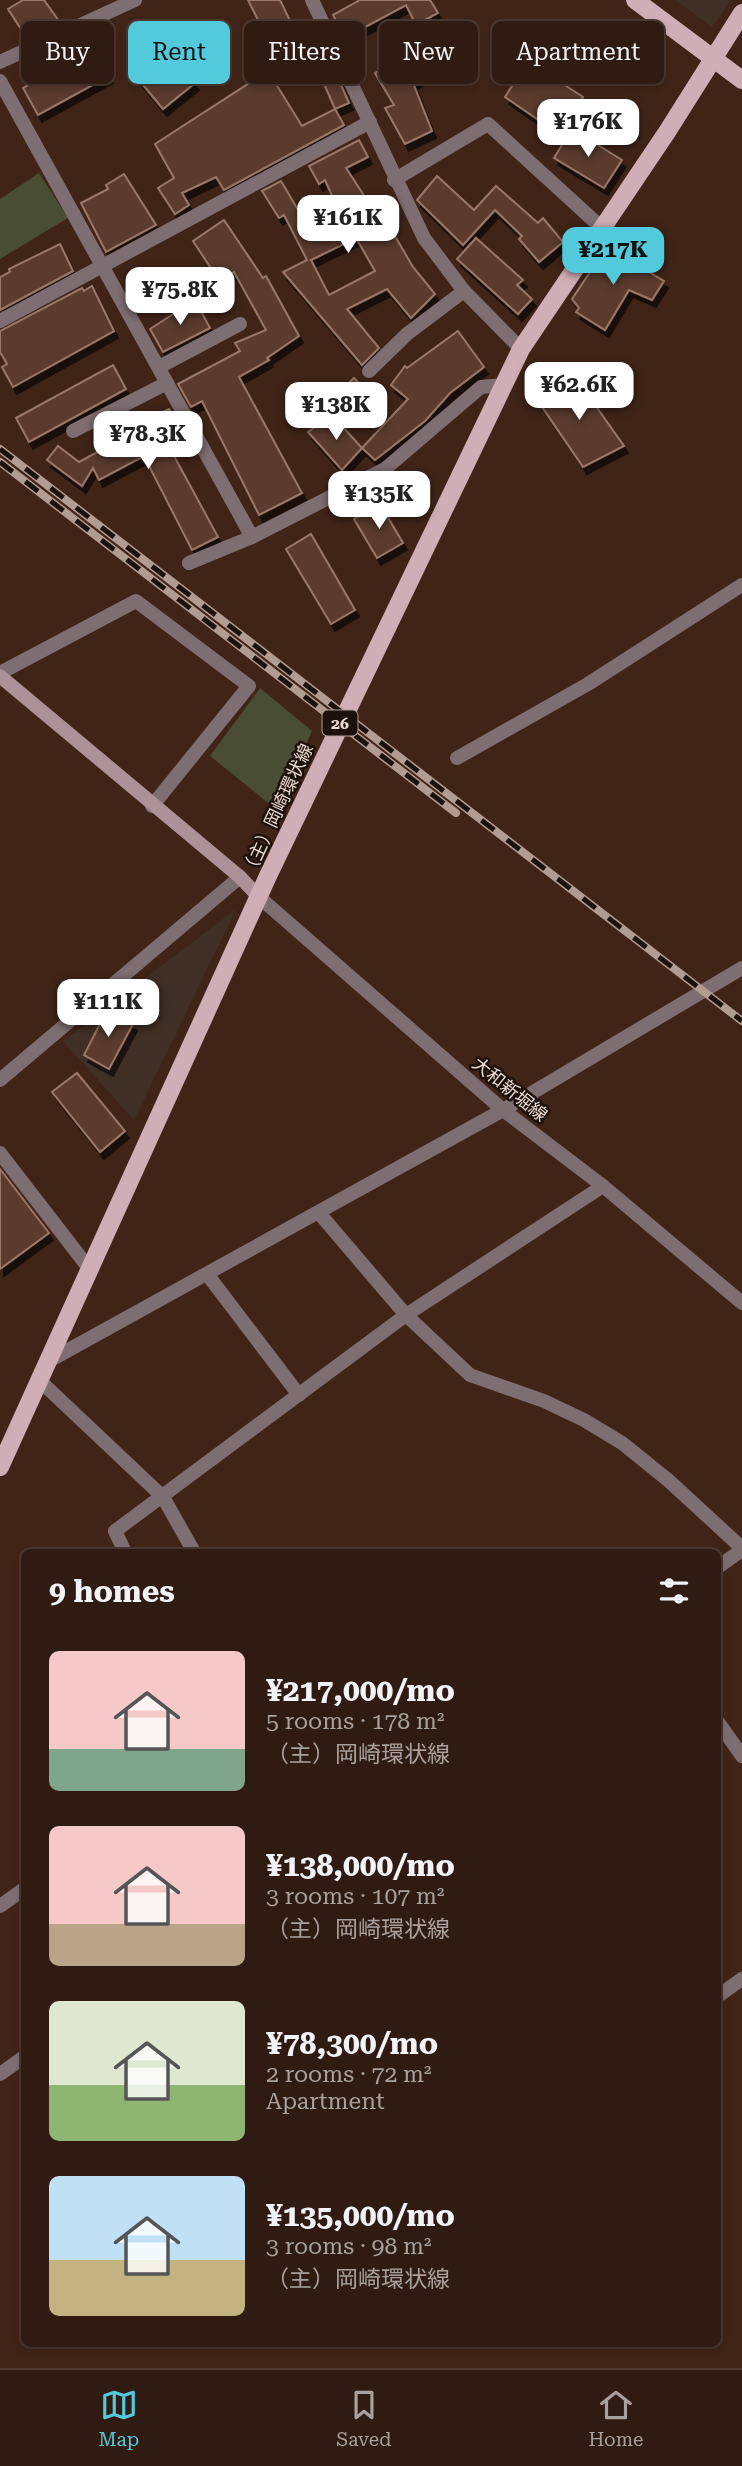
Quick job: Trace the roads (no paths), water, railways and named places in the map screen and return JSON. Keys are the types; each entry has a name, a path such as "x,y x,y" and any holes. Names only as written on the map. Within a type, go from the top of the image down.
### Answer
{"main road":[{"path":"635,0 742,80"},
{"name":"（主）岡崎環状線","path":"0,1467 88,1267 259,897 521,349 603,229 742,13"}],"street":[{"path":"0,62 135,0"},
{"path":"312,0 370,122 394,180 424,238 464,291 521,349"},
{"path":"0,81 252,537"},
{"path":"0,321 370,122"},
{"path":"394,180 488,124 603,229"},
{"path":"369,371 407,334 464,291"},
{"path":"159,368 240,324"},
{"path":"73,431 167,383"},
{"path":"189,563 252,537 385,469 481,387 504,385"},
{"path":"457,758 588,684 742,585"},
{"path":"152,806 249,686 136,601 0,675 152,806 240,877 259,897"},
{"path":"0,1080 240,877"},
{"name":"大和新堀線","path":"259,897 503,1110 603,1186 742,1303"},
{"path":"192,1549 163,1497 42,1371 207,1274 503,1110 742,968"},
{"path":"0,1153 88,1267"},
{"path":"124,1549 116,1531 406,1315 603,1186"},
{"path":"319,1213 406,1315 470,1375 544,1401 584,1420 622,1443 668,1480 742,1549 721,1565"},
{"path":"207,1274 299,1395"},
{"path":"721,1726 742,1756"},
{"path":"0,1906 21,1891"},
{"path":"721,1994 742,1979"},
{"path":"0,2074 21,2059"}],"railway":[{"path":"0,449 742,1021"},
{"path":"0,462 456,813"}]}
